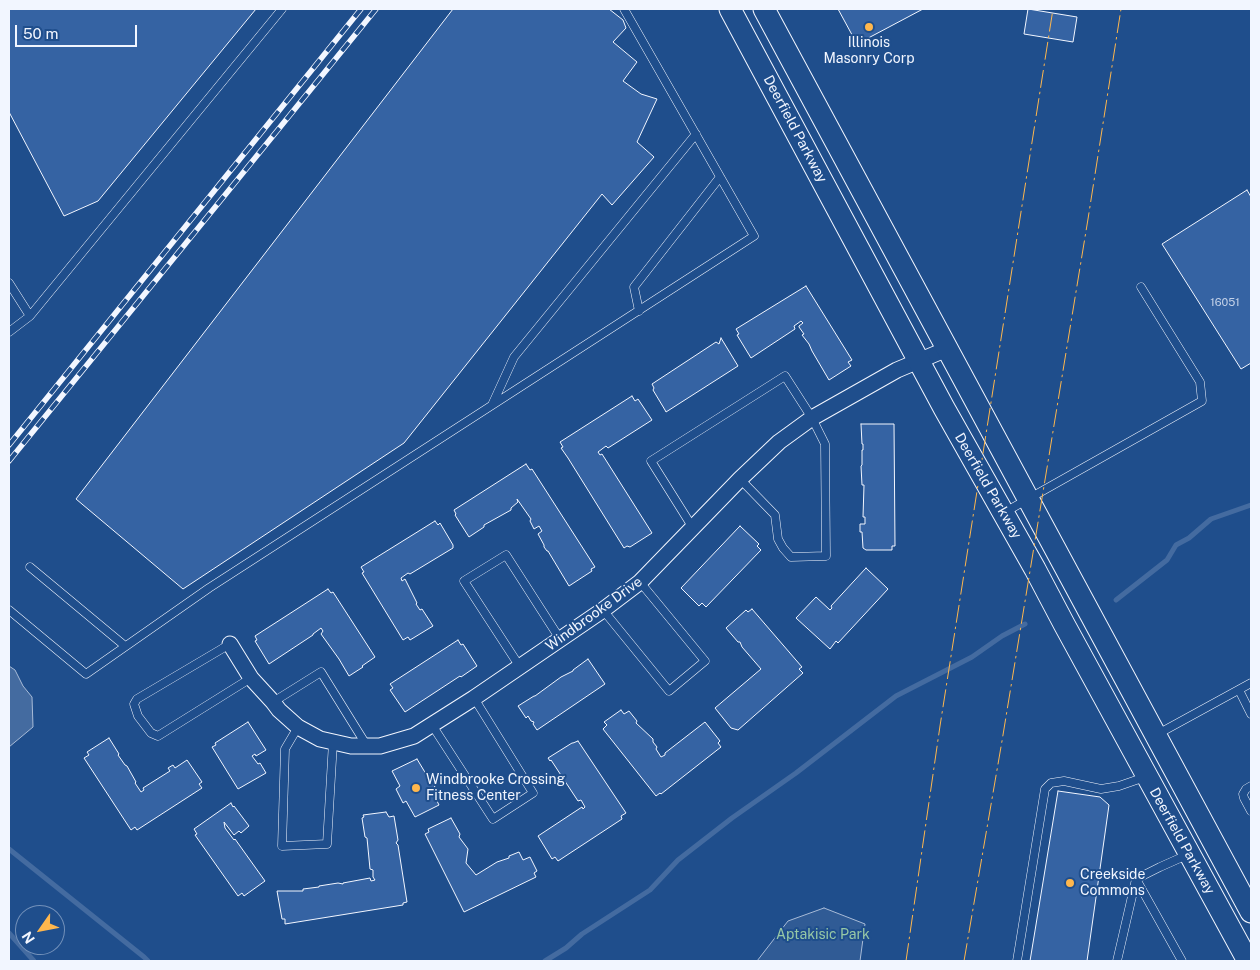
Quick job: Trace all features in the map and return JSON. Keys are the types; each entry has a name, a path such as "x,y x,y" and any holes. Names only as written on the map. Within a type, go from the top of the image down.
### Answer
{"main road":[{"name":"Deerfield Parkway","path":"730,9 944,408 1035,569 1188,854 1248,961"},
{"name":"Deerfield Parkway","path":"764,9 1251,912"}],"street":[{"name":"Windbrooke Drive","path":"230,644 251,678 279,710 298,727 320,739 351,746 380,746 414,736 520,667 640,582 740,479 779,442 812,418 897,370 947,349"}],"lane":[{"path":"9,332 30,316 282,9"},
{"path":"9,610 86,674 209,588 754,236 624,9"},
{"path":"492,405 514,357 696,134"},
{"path":"638,311 634,287 720,177"},
{"path":"9,283 30,316"},
{"path":"1003,513 1029,500 1202,400 1200,382 1141,288"},
{"path":"693,528 651,461 785,376 826,444 826,556 791,557 778,539 775,515 740,479"},
{"path":"520,667 464,581 506,554 560,639"},
{"path":"30,567 125,646"},
{"path":"603,610 669,691 705,661 640,582"},
{"path":"230,644 137,699 134,704 138,716 151,733 158,736 251,678"},
{"path":"273,702 321,672 367,746"},
{"path":"1156,735 1251,683"},
{"path":"1239,690 1251,714"},
{"path":"432,725 493,818 533,793 474,698"},
{"path":"298,727 285,749 282,846 326,844 334,742"},
{"path":"1017,961 1045,789 1051,783 1064,780 1101,789 1118,786 1147,776"},
{"path":"1251,786 1243,794 1251,811"},
{"path":"1117,961 1136,879 1188,854"},
{"path":"1136,879 1182,961"}],"shaded area":[{"path":"9,666 15,670 23,686 32,697 33,727 9,747"},
{"name":"Aptakisic Park","path":"824,908 865,924 860,961 757,961 788,921"}],"building":[{"path":"9,9 256,9 98,201 64,216 9,112"},
{"path":"453,9 609,9 623,20 626,28 613,42 637,62 623,81 641,94 657,99 637,142 654,157 612,205 602,194 404,443 183,589 76,499"},
{"name":"Illinois Masonry Corp","path":"838,9 923,9 857,44"},
{"path":"1028,9 1077,17 1073,42 1024,34"},
{"path":"1247,190 1251,197 1251,363 1241,369 1162,244"},
{"path":"806,286 852,360 848,362 851,366 829,380 802,335 804,334 799,327 803,323 801,321 794,326 795,329 751,358 737,335 739,334 736,329"},
{"path":"721,338 738,366 666,412 653,390 652,384 716,342 719,344"},
{"path":"632,396 635,401 638,399 652,420 608,448 606,446 598,452 600,455 602,454 652,533 630,547 624,548 561,448 563,447 560,442"},
{"path":"861,424 894,424 895,546 892,546 892,550 866,550 863,548 862,532 860,532 860,524 865,524 865,517 863,517 864,485 862,485 861,466 863,444"},
{"path":"526,464 530,470 532,469 595,567 569,586 544,547 538,534 542,531 539,526 534,529 530,521 531,519 517,499 518,502 511,510 484,525 484,527 469,537 455,515 454,510"},
{"path":"435,521 438,525 440,523 453,548 401,578 402,581 405,579 416,604 420,610 422,609 433,626 410,640 408,637 403,640 362,573 364,572 361,567"},
{"path":"740,526 759,544 757,546 761,550 706,607 702,603 699,606 681,588"},
{"path":"866,568 888,589 838,643 836,641 830,649 796,618 816,597 830,610 831,606"},
{"path":"328,589 331,593 333,592 375,657 349,676 321,634 323,631 321,628 269,664 255,641 257,640 255,636"},
{"path":"752,609 802,667 799,669 803,673 738,730 731,728 715,708 761,669 740,642 726,628 746,610 748,612"},
{"path":"458,640 461,645 463,644 477,666 405,712 390,690 393,688 390,684"},
{"path":"588,659 605,684 537,730 533,724 534,722 528,716 526,718 518,706 573,671"},
{"path":"621,710 624,714 629,711 637,721 636,723 653,739 661,757 705,722 720,741 718,743 721,747 656,796 603,729 607,725 604,722"},
{"path":"248,722 266,750 256,756 255,754 252,756 258,764 260,763 266,773 238,789 212,747 216,745 215,743"},
{"path":"109,738 141,792 144,790 143,788 170,771 168,768 173,765 175,768 187,760 202,782 199,784 202,788 137,830 135,827 131,830 84,758 89,755 87,752"},
{"path":"578,741 626,813 621,816 622,819 558,861 555,857 552,859 538,836 582,807 583,809 585,807 581,800 578,801 548,758"},
{"name":"Windbrooke Crossing Fitness Center","path":"417,759 426,774 429,773 435,786 433,789 439,805 415,817 406,801 403,803 396,789 400,786 392,771"},
{"name":"Creekside Commons","path":"1058,791 1100,797 1109,805 1087,961 1030,961"},
{"path":"231,803 249,826 241,833 239,831 234,835 224,822 225,828 265,881 244,896 242,893 238,896 195,835 197,834 194,829"},
{"path":"386,812 389,817 394,816 398,840 396,843 398,845 407,902 403,903 403,905 285,924 285,919 282,919 277,891 303,891 303,889 338,883 343,884 370,878 371,881 375,880 373,870 370,869 367,838 365,837 362,818 364,817 363,815"},
{"path":"451,818 460,834 459,837 468,849 466,863 476,875 497,862 519,852 523,860 530,857 537,871 534,873 536,877 464,912 425,834 429,832 428,829"}],"waterway":[{"path":"1116,600 1167,560 1176,545 1189,538 1211,519 1251,505"},
{"path":"545,961 566,948 582,934 650,890 678,860 896,696 972,657 1002,636 1025,624"},
{"path":"9,849 148,961"},
{"path":"9,933 34,961"}],"railway":[{"path":"9,445 361,9"},
{"path":"9,461 376,9"}],"power":[{"path":"906,961 940,726 1053,9"},
{"path":"964,961 1002,741 1121,9"}],"place":[{"name":"Illinois Masonry Corp","path":"869,27"},
{"name":"Windbrooke Crossing Fitness Center","path":"416,788"},
{"name":"Creekside Commons","path":"1070,883"}]}
